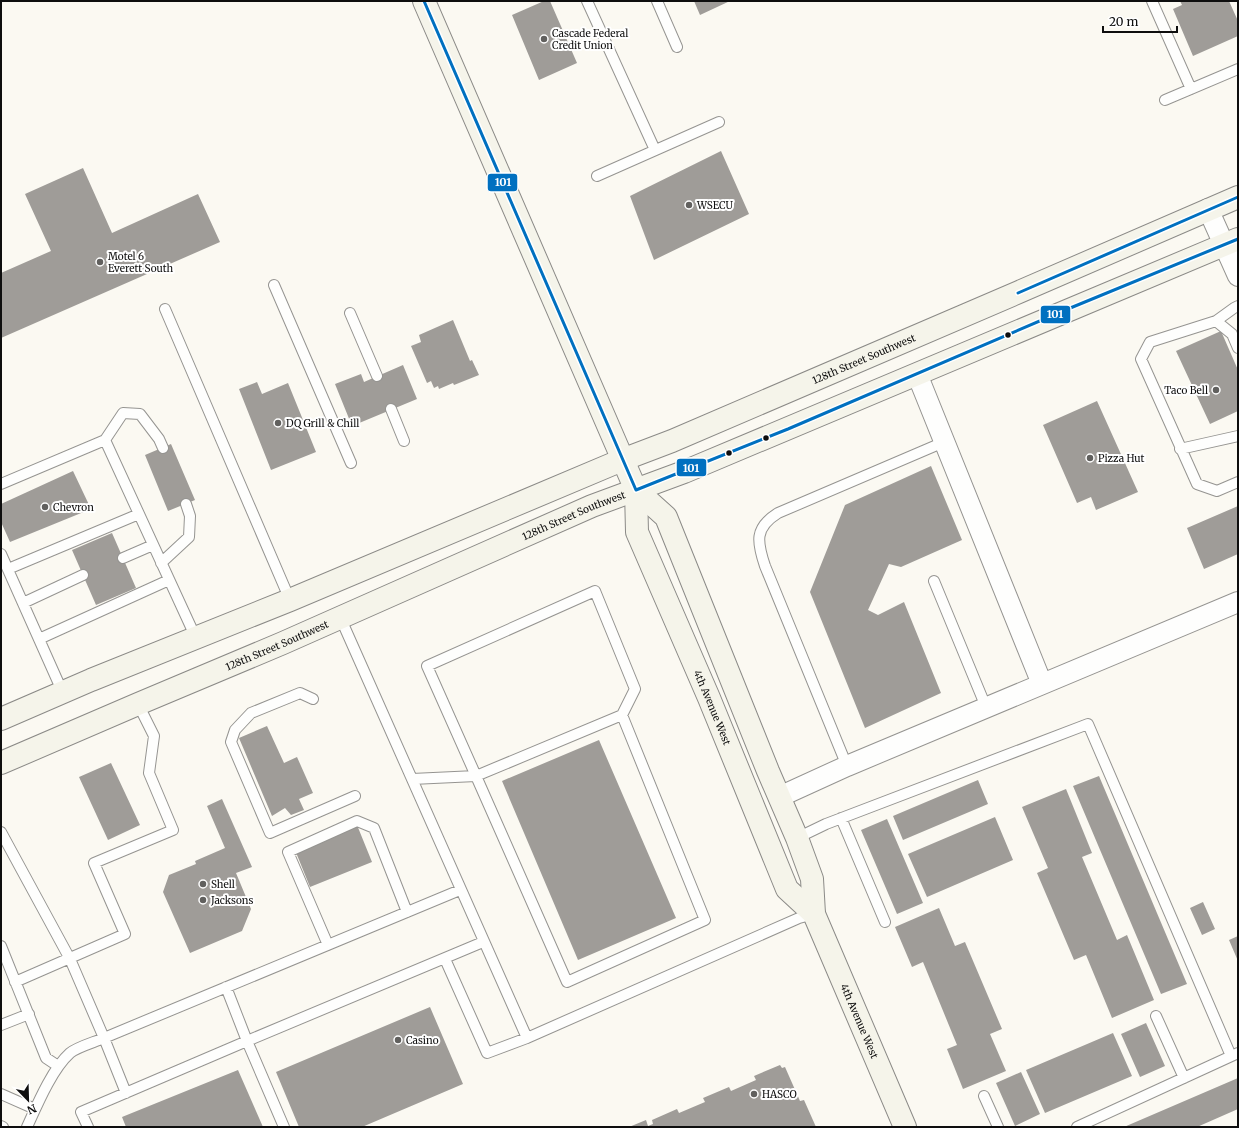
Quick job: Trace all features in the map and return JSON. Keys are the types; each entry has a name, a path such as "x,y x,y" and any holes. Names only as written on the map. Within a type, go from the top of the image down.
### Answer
{"main road":[{"name":"4th Avenue West","path":"424,1 636,490 666,517 797,838 812,879 814,914 905,1127"},
{"name":"128th Street Southwest","path":"1,719 290,600 622,460 672,441 1238,196"},
{"name":"128th Street Southwest","path":"1,763 276,646 592,506 699,466 1040,321 1231,242"},
{"name":"4th Avenue West","path":"636,490 637,532 709,698 787,888 814,914"}],"street":[{"path":"1208,209 1231,242 1238,276"},
{"path":"917,374 1042,684"},
{"path":"779,797 847,766 1238,602"}],"lane":[{"path":"587,1 655,150"},
{"path":"657,1 677,47"},
{"path":"1152,1 1191,89"},
{"path":"1165,100 1238,69"},
{"path":"597,176 719,122"},
{"path":"274,285 351,463"},
{"path":"1238,306 1216,321 1150,342 1141,359 1196,484 1217,491 1238,482"},
{"path":"165,309 290,600"},
{"path":"350,313 377,376"},
{"path":"1216,321 1232,334 1238,348"},
{"path":"391,409 404,440"},
{"path":"1,484 105,440 123,413 140,414 159,439 163,448"},
{"path":"1180,449 1238,436"},
{"path":"105,440 196,638"},
{"path":"847,766 765,566 758,542 760,531 769,518 778,513 944,442"},
{"path":"162,563 190,537 190,516 186,504"},
{"path":"8,569 139,514"},
{"path":"123,558 153,544"},
{"path":"1,554 63,693"},
{"path":"23,603 83,575"},
{"path":"39,639 169,580"},
{"path":"934,581 986,707"},
{"path":"412,779 476,776 622,715 635,689 595,591 427,666 476,776 566,982 705,920 622,715"},
{"path":"340,617 483,942 527,1038"},
{"path":"313,699 300,693 251,713 235,730 231,742 270,833 355,796"},
{"path":"16,982 125,934 94,864 173,830 150,773 154,736 138,704"},
{"path":"797,838 841,818 1088,724 1234,1055 1077,1127"},
{"path":"841,818 886,922"},
{"path":"328,945 288,852 357,821 374,828 407,912"},
{"path":"1,832 70,959 126,1093"},
{"path":"27,1127 58,1066 72,1052 460,890"},
{"path":"445,958 487,1053 527,1038 799,918 814,914"},
{"path":"88,1127 81,1112 483,942"},
{"path":"1,946 46,1058 58,1066"},
{"path":"226,987 284,1127"},
{"path":"1,1025 29,1014"},
{"path":"1156,1016 1184,1078"},
{"path":"1,1094 35,1109"},
{"path":"984,1096 998,1127"}],"building":[{"name":"Cascade Federal Credit Union","path":"544,1 550,1 577,63 539,80 512,15"},
{"path":"694,1 730,1 700,15"},
{"path":"1180,1 1229,1 1238,21 1238,36 1193,56 1173,9 1182,5"},
{"name":"WSECU","path":"721,151 749,214 654,260 630,196"},
{"name":"Motel 6 Everett South","path":"83,168 112,233 198,194 220,242 1,338 1,273 51,251 25,194"},
{"path":"453,320 470,361 472,360 479,375 454,385 453,383 439,389 438,386 434,388 431,381 427,383 411,346 421,342 419,335"},
{"name":"Taco Bell","path":"1221,331 1238,370 1238,411 1210,424 1176,351"},
{"path":"403,365 417,399 352,426 335,384 361,374 364,382"},
{"name":"DQ Grill & Chill","path":"257,382 262,394 288,383 316,452 271,470 239,389"},
{"name":"Pizza Hut","path":"1097,401 1138,492 1096,510 1091,497 1077,503 1043,425"},
{"path":"171,444 195,500 168,511 145,455"},
{"path":"931,466 962,540 901,567 889,564 868,610 878,615 904,602 941,693 865,728 810,592 845,505"},
{"name":"Chevron","path":"73,471 91,509 10,542 1,522 1,504"},
{"path":"1238,506 1238,554 1204,569 1187,528"},
{"name":"Chevron","path":"112,533 136,588 96,605 72,550"},
{"path":"267,726 284,763 297,757 313,793 299,799 304,810 291,815 285,808 272,816 239,738"},
{"path":"599,740 676,918 578,960 502,781"},
{"path":"111,763 140,825 108,840 79,777"},
{"path":"1099,776 1187,984 1161,994 1073,786"},
{"path":"978,780 988,804 903,840 893,816"},
{"path":"1066,789 1092,853 1082,857 1117,940 1127,935 1154,1000 1112,1018 1086,955 1074,960 1037,873 1048,868 1022,807"},
{"name":"Shell","path":"222,799 252,867 236,873 251,909 242,931 190,953 163,892 169,875 196,864 195,861 225,848 207,806"},
{"path":"995,817 1013,860 927,897 908,854"},
{"path":"887,819 923,903 897,914 861,830"},
{"path":"357,825 372,862 310,887 295,850"},
{"path":"1203,902 1215,929 1202,935 1190,908"},
{"path":"939,908 955,946 965,942 1002,1029 990,1034 1006,1071 963,1089 947,1049 957,1045 923,962 912,967 895,927"},
{"path":"1238,936 1238,961 1229,940"},
{"name":"Casino","path":"430,1007 463,1084 362,1127 299,1127 276,1072"},
{"path":"1146,1023 1165,1066 1140,1077 1121,1034"},
{"path":"1113,1033 1132,1076 1045,1113 1026,1070"},
{"name":"HASCO","path":"780,1065 782,1068 785,1067 800,1101 804,1100 816,1127 629,1127 646,1120 648,1126 653,1124 652,1120 677,1109 679,1113 705,1102 703,1098 729,1087 731,1091 756,1080 754,1076"},
{"path":"238,1070 263,1127 126,1127 122,1117"},
{"path":"1021,1072 1040,1114 1015,1126 996,1083"},
{"path":"1238,1078 1238,1109 1197,1127 1124,1127"}],"transit line":[{"name":"101","path":"424,1 636,490 788,429 1063,311 1238,239"},
{"name":"101","path":"1018,293 1238,197"}],"place":[{"name":"Cascade Federal Credit Union","path":"544,39"},
{"name":"WSECU","path":"689,205"},
{"name":"Motel 6 Everett South","path":"100,262"},
{"name":"Taco Bell","path":"1216,390"},
{"name":"DQ Grill & Chill","path":"278,423"},
{"name":"Pizza Hut","path":"1090,458"},
{"name":"Chevron","path":"45,507"},
{"name":"Shell","path":"203,884"},
{"name":"Jacksons","path":"203,900"},
{"name":"Casino","path":"398,1040"},
{"name":"HASCO","path":"754,1094"}]}
